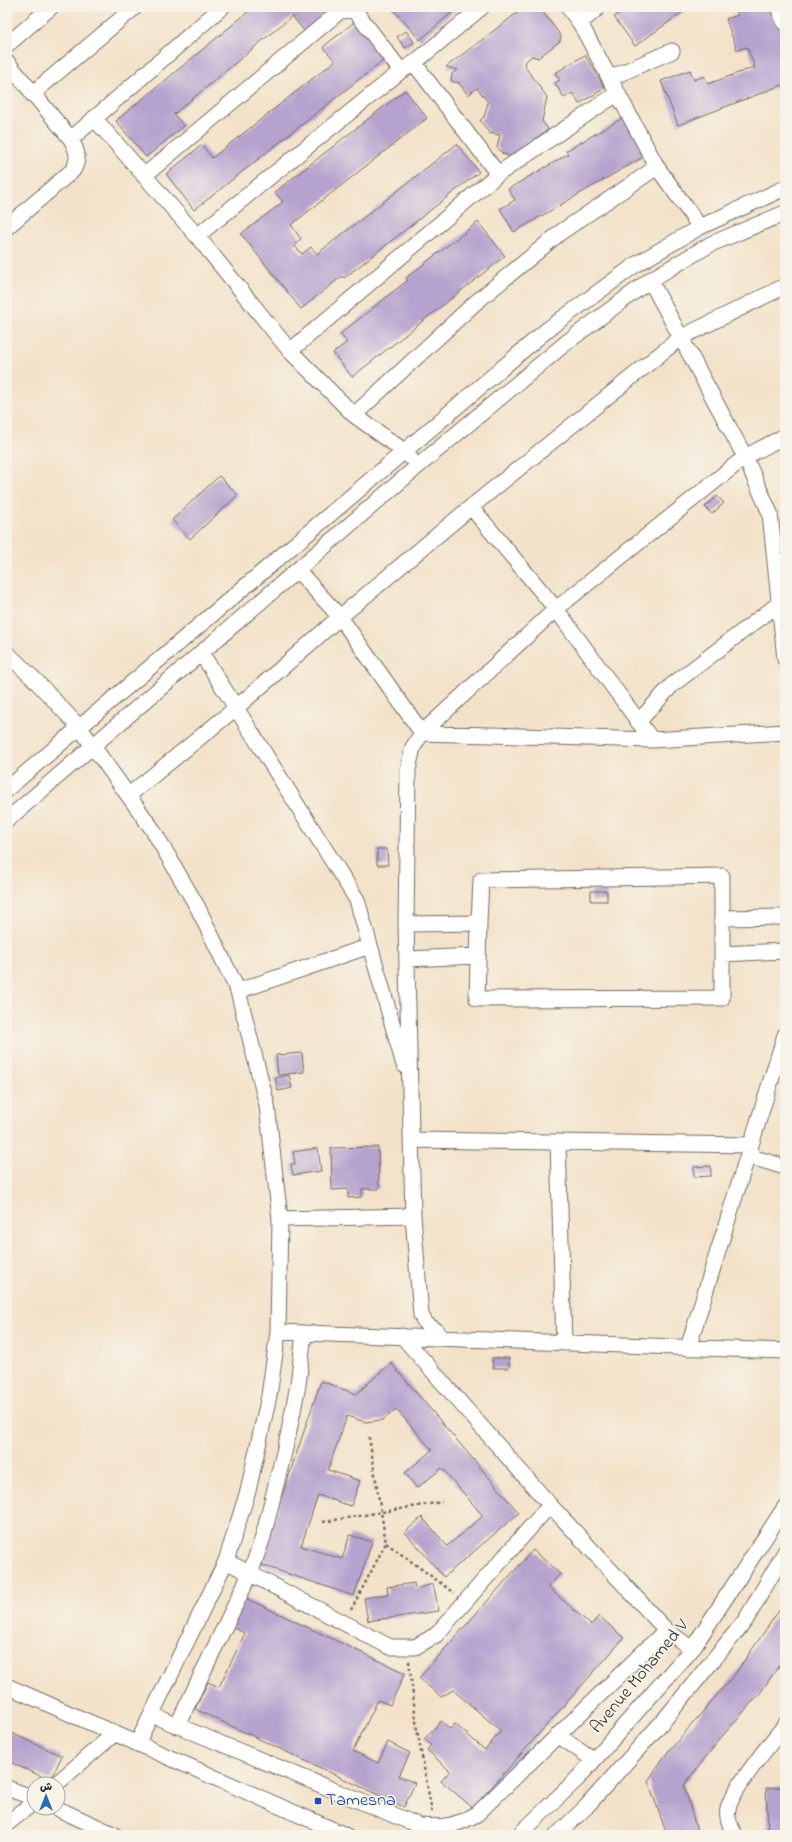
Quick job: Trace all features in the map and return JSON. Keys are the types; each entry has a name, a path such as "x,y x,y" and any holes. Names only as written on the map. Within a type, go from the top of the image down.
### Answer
{"street":[{"path":"7,44 51,7"},
{"path":"32,94 134,7"},
{"path":"71,139 222,7"},
{"path":"197,236 482,7"},
{"path":"568,7 580,23 657,167 700,227"},
{"path":"580,23 599,7"},
{"path":"778,7 785,23"},
{"path":"144,176 340,11 353,10 401,71"},
{"path":"610,78 672,51"},
{"path":"7,62 32,94 71,139 78,152 77,163 73,170 7,227"},
{"path":"414,63 498,174"},
{"path":"290,350 498,174 618,94"},
{"path":"94,118 197,236 290,350 354,415 404,451 418,466"},
{"path":"354,415 475,303 561,232 657,167"},
{"path":"7,789 548,329 635,265 700,227 785,188"},
{"path":"7,820 202,654 418,466 567,342 650,280 711,244 785,213"},
{"path":"650,280 745,457 770,513 782,601 785,659"},
{"path":"129,795 236,708 340,617 471,508 680,338 785,286"},
{"path":"439,1337 437,1331 426,1324 421,1315 413,1216 406,924 408,770 414,748 422,733 556,609 745,457 785,436"},
{"path":"471,508 556,609 652,740"},
{"path":"298,571 340,617 422,733"},
{"path":"638,722 672,685 782,601"},
{"path":"7,653 36,680 94,745 153,830 198,908 238,991 267,1105 280,1219 278,1332 269,1396 248,1492 226,1561 137,1744"},
{"path":"202,654 357,900 410,1087"},
{"path":"422,733 652,740 785,732"},
{"path":"722,876 722,998 477,999 479,923 481,880 722,876"},
{"path":"722,918 785,917"},
{"path":"406,924 479,923"},
{"path":"238,991 370,946"},
{"path":"722,954 785,950"},
{"path":"407,959 478,956"},
{"path":"688,1348 785,1035"},
{"path":"411,1140 558,1142 749,1151 785,1167"},
{"path":"558,1142 564,1343"},
{"path":"280,1219 413,1216"},
{"path":"278,1332 785,1351"},
{"path":"177,1726 250,1574 263,1537 281,1466 298,1385 304,1333"},
{"path":"402,1336 550,1505 666,1630 692,1649"},
{"path":"226,1561 390,1647 416,1647 436,1635 550,1505"},
{"name":"Avenue Mohamed V","path":"519,1835 578,1778 692,1649 785,1507"},
{"path":"557,1835 586,1807 664,1720 744,1621 785,1552"},
{"path":"152,1715 420,1826 437,1828 460,1824 477,1814 666,1630"},
{"path":"7,1686 345,1835"},
{"path":"734,1835 730,1825 727,1809 734,1794 783,1733"},
{"path":"65,1776 114,1734"},
{"path":"558,1735 594,1760"},
{"path":"7,1788 26,1795"},
{"path":"7,1824 26,1809"},
{"path":"66,1813 115,1835"}],"path":[{"path":"344,1623 386,1542 369,1437"},
{"path":"323,1522 442,1502"},
{"path":"386,1542 465,1602"},
{"path":"407,1647 417,1729 431,1811 437,1828"}],"building":[{"path":"254,7 337,7 307,34 292,16 174,114 184,126 146,157 116,121"},
{"path":"391,7 458,7 420,40"},
{"path":"525,7 539,7 561,36 560,41 538,58 532,56 526,61 525,67 547,97 542,121 548,129 512,157 503,154 497,147 500,135 489,133 480,120 484,117 488,102 477,88 468,95 459,83 451,81 452,74 458,70 446,67"},
{"path":"629,7 690,7 635,46 614,17"},
{"path":"735,7 773,7 785,39 785,84 678,125 661,81 690,70 694,80 704,76 708,84 755,67 747,47 737,50 726,19 738,15"},
{"path":"357,20 386,58 194,210 166,174 202,145 212,158 335,61 323,47"},
{"path":"406,31 414,42 405,48 397,37"},
{"path":"585,55 605,88 579,104 573,93 564,98 555,83 560,80 555,73"},
{"path":"405,90 427,118 291,225 301,239 294,245 302,254 311,247 317,254 457,144 479,172 344,278 342,276 301,309 241,234 283,202 275,192"},
{"path":"626,116 648,154 514,232 500,209 515,200 508,189 568,154 566,151"},
{"path":"478,222 505,256 352,377 333,353 347,342 340,334 408,280 406,278"},
{"path":"219,476 238,495 190,539 172,520"},
{"path":"717,496 724,503 712,514 705,507"},
{"path":"377,849 387,849 388,865 377,865"},
{"path":"591,891 607,891 607,901 591,901"},
{"path":"302,1053 304,1072 278,1075 276,1055"},
{"path":"289,1075 292,1088 278,1091 275,1078"},
{"path":"378,1147 379,1189 362,1189 362,1197 348,1198 348,1189 332,1190 331,1148"},
{"path":"318,1148 321,1171 293,1175 291,1164 295,1164 293,1152"},
{"path":"711,1166 711,1176 694,1177 694,1167"},
{"path":"492,1358 509,1358 509,1368 493,1368"},
{"path":"391,1363 519,1513 444,1577 405,1532 422,1517 447,1546 483,1516 442,1468 417,1488 405,1473 432,1450 396,1409 383,1420 365,1422 347,1416 328,1470 360,1481 351,1506 318,1495 301,1546 342,1559 350,1535 372,1542 354,1596 259,1564 321,1381 356,1394"},
{"path":"533,1550 560,1574 548,1587 591,1625 599,1616 624,1638 473,1808 441,1781 450,1771 427,1750 431,1745 424,1739 441,1721 450,1729 455,1724 485,1750 501,1731 453,1690 441,1697 419,1678"},
{"path":"414,1583 415,1589 433,1584 439,1611 368,1621 364,1598 388,1594 387,1587"},
{"path":"245,1598 405,1673 390,1705 378,1700 353,1751 378,1763 388,1742 410,1753 399,1776 415,1783 404,1807 195,1709 208,1682 219,1687 245,1633 231,1627"},
{"path":"785,1602 785,1657 760,1693 724,1734 684,1785 698,1835 667,1835 648,1781 664,1757 735,1674"},
{"path":"7,1731 62,1756 52,1776 41,1776 7,1761"},
{"path":"785,1787 785,1830 768,1831 766,1788"}],"place":[{"name":"Tamesna","path":"318,1801"}]}
